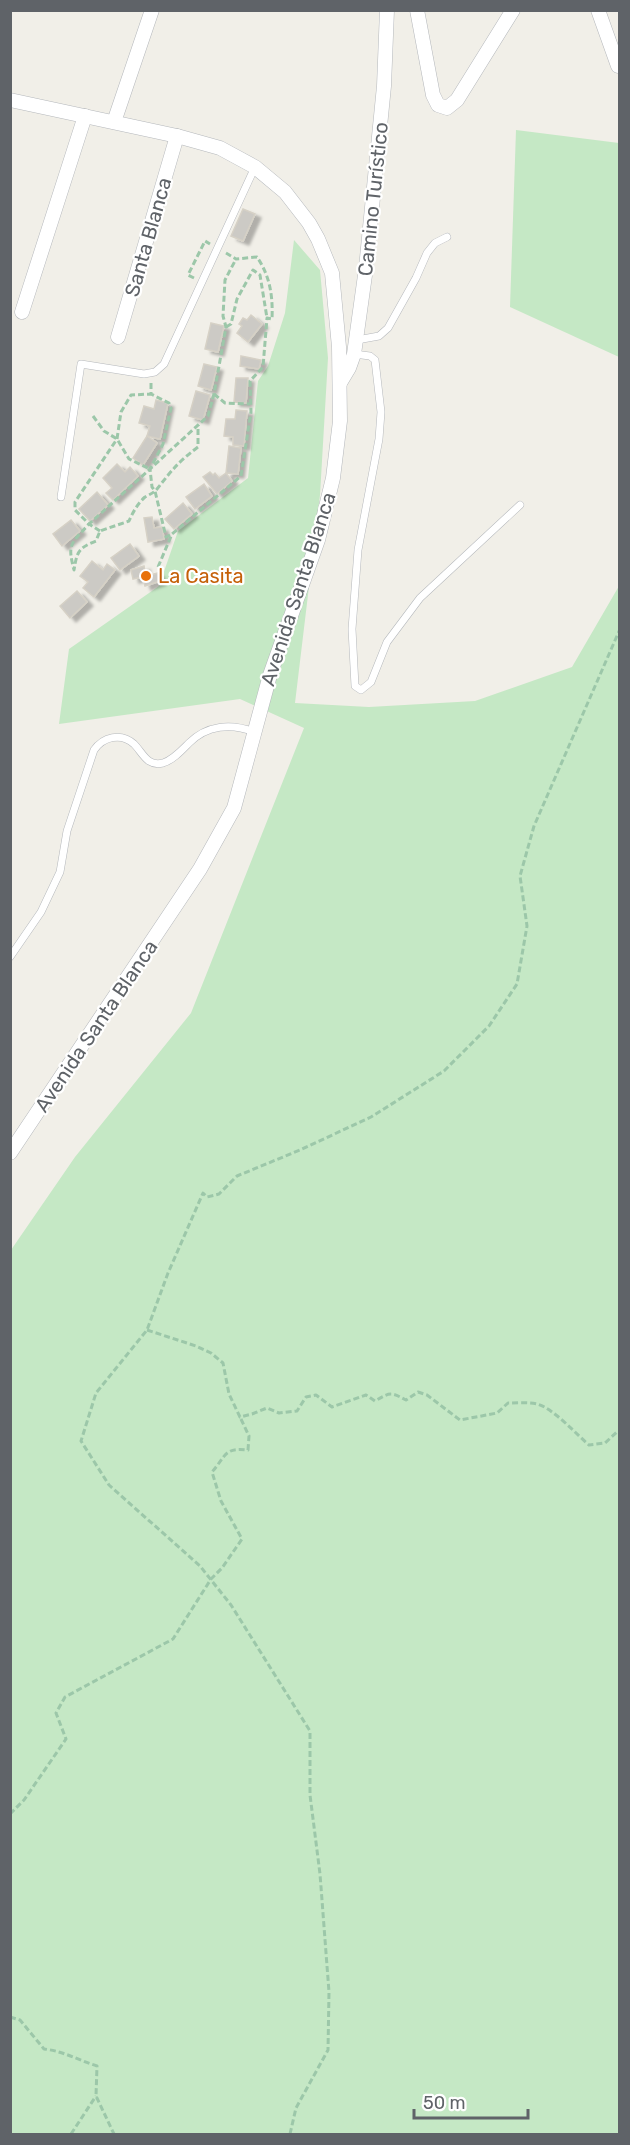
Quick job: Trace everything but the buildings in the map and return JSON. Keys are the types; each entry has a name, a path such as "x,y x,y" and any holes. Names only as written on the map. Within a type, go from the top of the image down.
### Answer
{"street":[{"path":"114,122 152,10"},
{"name":"Camino Turístico","path":"340,383 349,369 356,347 378,154 387,10"},
{"path":"417,10 433,95 438,105 447,108 457,100 513,10"},
{"path":"598,10 618,66"},
{"name":"Avenida Santa Blanca","path":"10,100 177,136 220,148 270,178 298,207 309,223 332,273 340,383 340,421 333,478 318,540 270,675 234,808 200,869 10,1153"},
{"path":"22,312 85,116"},
{"name":"Santa Blanca","path":"118,337 177,136"}],"lane":[{"path":"61,497 81,364 144,374 155,372 164,364 255,167"},
{"path":"356,347 379,336 388,328 416,278 427,252 435,243 447,237"},
{"path":"356,347 375,360 381,412 379,439 357,550 352,629 355,686 361,690 371,682 387,642 420,598 520,505"},
{"path":"10,957 41,912 60,872 67,831 94,750 98,745 108,738 121,737 132,742 144,758 163,763 207,731 235,726 254,732"}],"path":[{"path":"190,288 194,278 188,275 205,241 236,259 257,257 267,271 272,319 267,318"},
{"path":"198,425 198,447 168,472 155,491 143,498 129,521 100,531 96,540 83,547 76,555 74,570 69,553 70,545 89,524 150,468 208,416 226,327 223,316 225,280 236,259"},
{"path":"100,531 75,510 75,502 117,439 121,412 131,395 151,394 169,403 171,408 163,444 150,468 152,487 155,491 166,537 241,476 250,404 250,381 263,367 267,318 260,275 253,270 237,299 231,324 226,327"},
{"path":"150,373 151,394"},
{"path":"214,394 225,403 250,404"},
{"path":"93,416 104,431 117,439 129,459 150,468"},
{"path":"158,567 172,534"},
{"path":"290,2134 296,2108 328,2050 329,1992 320,1874 310,1795 310,1731 231,1605 211,1579 200,1566 109,1485 81,1441 96,1393 147,1330 168,1273 203,1193 207,1197 219,1194 237,1176 371,1117 444,1071 489,1026 506,1003 517,984 527,926 520,876 527,847 534,826 620,629"},
{"path":"10,1814 24,1800 66,1739 56,1713 65,1697 173,1639 211,1579 222,1568 242,1539 221,1501 212,1472 225,1453 235,1448 248,1450 249,1436 229,1394 223,1363 211,1353 196,1346 147,1330"},
{"path":"240,1417 267,1408 279,1413 297,1411 306,1397 316,1395 332,1407 366,1395 375,1401 393,1393 406,1400 418,1392 427,1395 460,1420 497,1413 508,1403 524,1403 539,1405 567,1423 589,1445 605,1443 618,1431 620,1432"},
{"path":"10,2017 20,2020 44,2049 61,2050 97,2066 96,2096 114,2134"},
{"path":"71,2134 96,2096"}],"green space":[{"path":"516,130 619,143 619,357 510,307"},
{"path":"294,240 320,270 328,358 320,495 295,703 369,707 475,701 572,667 619,586 619,2134 11,2134 11,1250 75,1157 191,1013 304,728 240,699 59,724 69,649 159,586 178,531 248,478 258,381 268,366 285,313"}],"place":[{"name":"La Casita","path":"146,576"}]}
